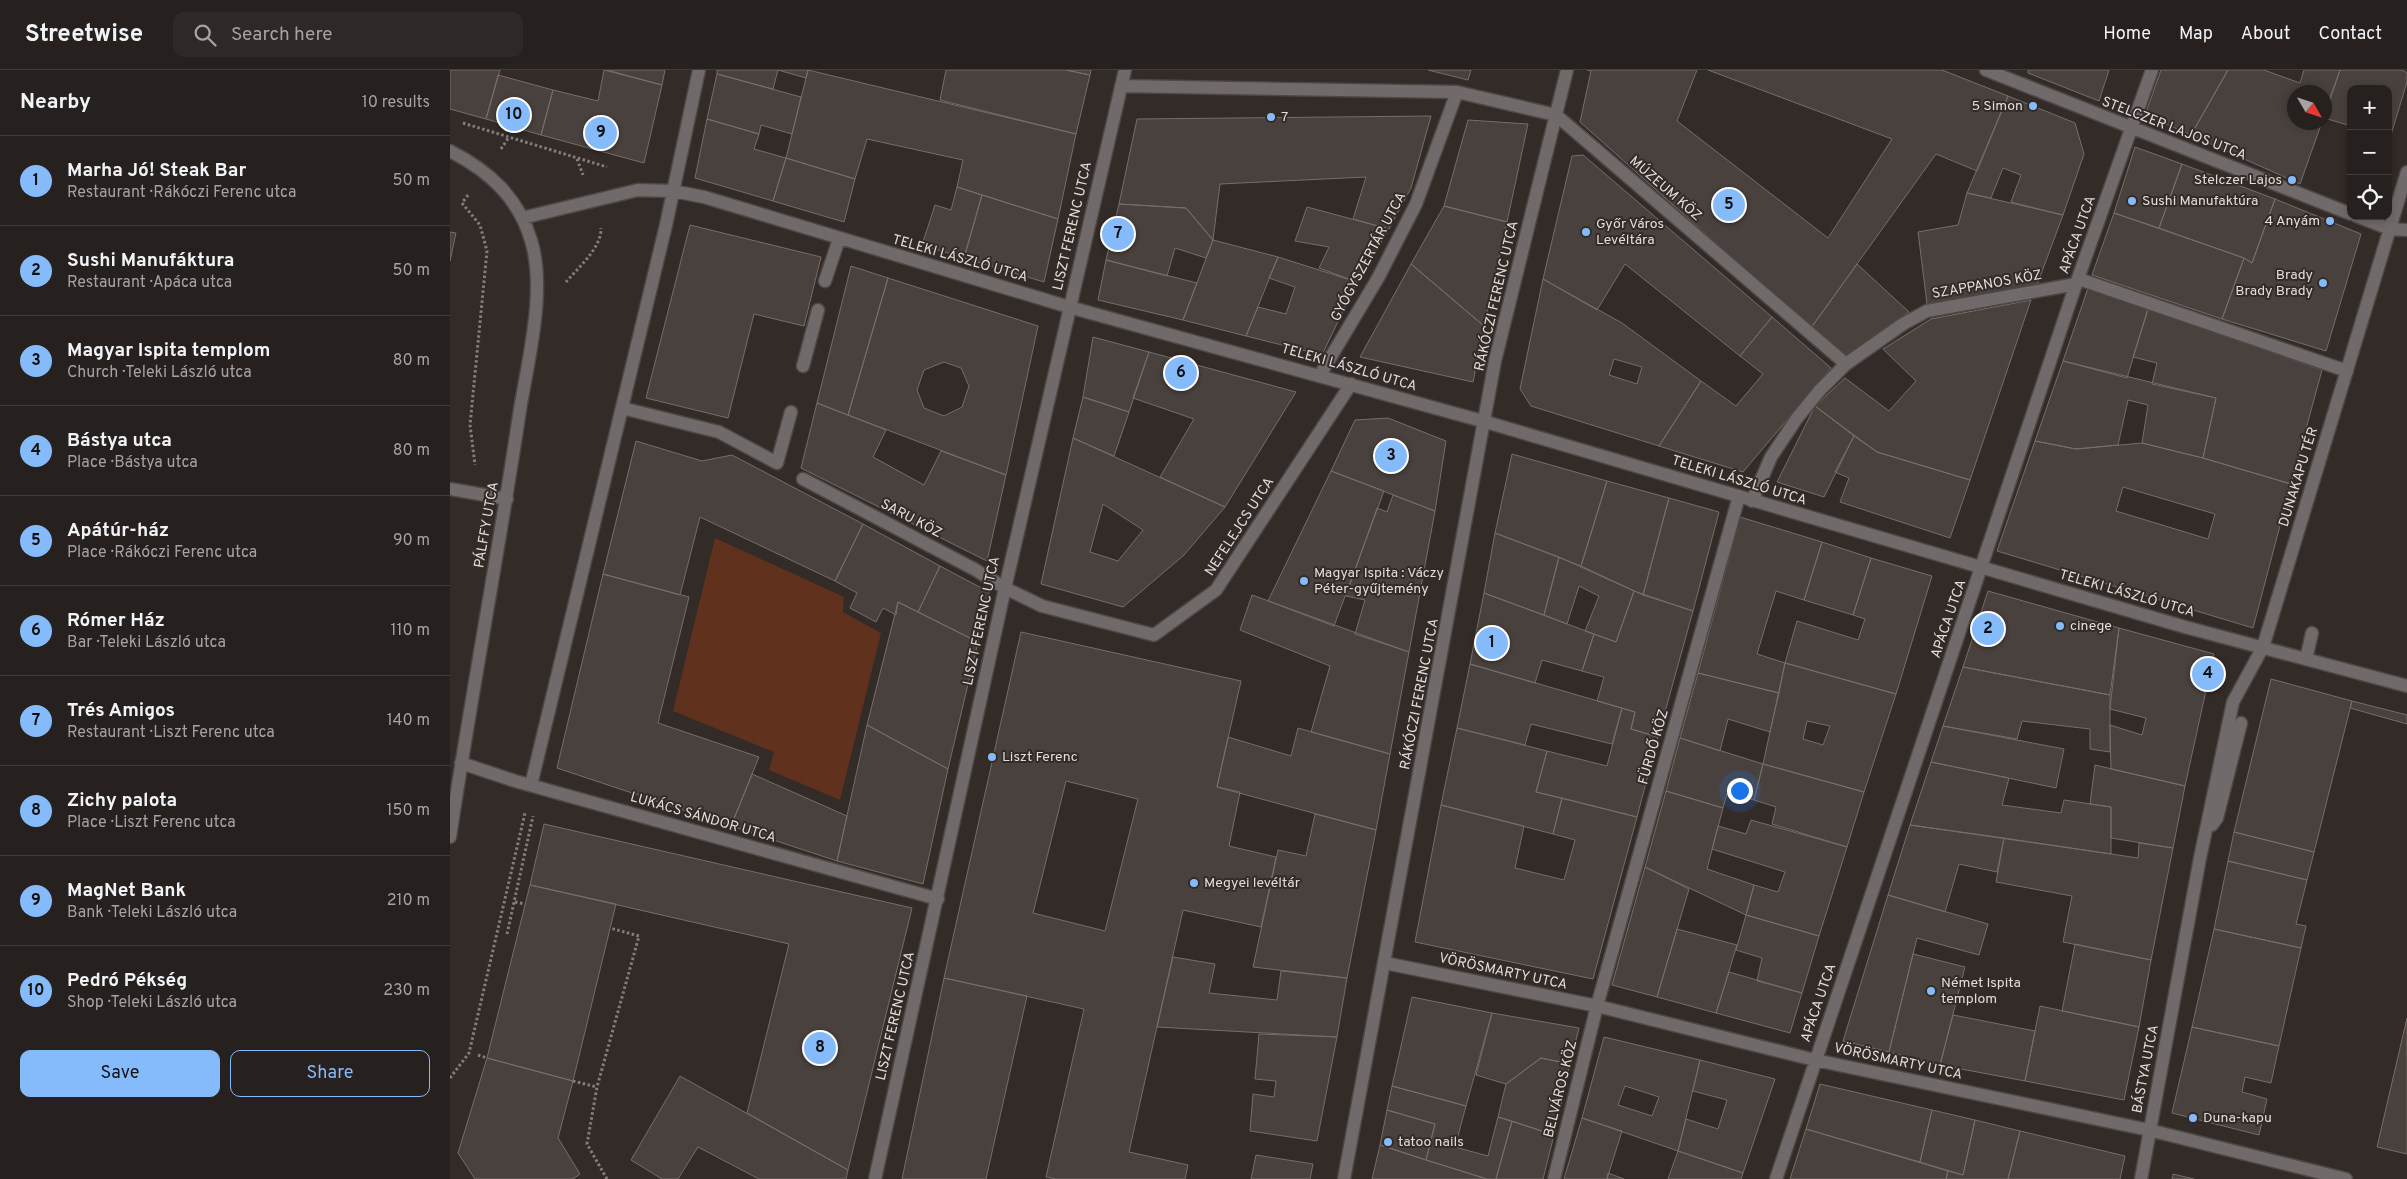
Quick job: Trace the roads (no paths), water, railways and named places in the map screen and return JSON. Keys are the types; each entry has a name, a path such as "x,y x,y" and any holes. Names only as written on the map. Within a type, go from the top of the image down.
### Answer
{"street":[{"path":"531,785 673,192 699,70"},
{"name":"LISZT FERENC UTCA","path":"876,1179 1005,588 1125,70"},
{"name":"RÁKÓCZI FERENC UTCA","path":"1344,1179 1496,361 1567,70"},
{"name":"STELCZER LAJOS UTCA","path":"1986,70 2347,212"},
{"name":"APÁCA UTCA","path":"1776,1179 2078,282 2152,70"},
{"path":"1121,86 1457,92 1556,115"},
{"name":"GYÓGYSZERTÁR UTCA","path":"1320,375 1378,278 1416,204 1457,92"},
{"name":"MÚZEUM KÖZ","path":"1556,115 1846,364"},
{"path":"450,151 477,166 500,184 515,203 522,218"},
{"name":"DUNAKAPU TÉR","path":"2262,647 2407,172"},
{"name":"TELEKI LÁSZLÓ UTCA","path":"522,218 638,190 673,192 704,197 1069,307 1486,422 1982,568 2262,647"},
{"name":"PÁLFFY UTCA","path":"450,837 454,784 461,763 507,499 536,297 534,256 531,240 522,218"},
{"path":"2366,220 2390,230 2407,230"},
{"path":"825,281 839,239"},
{"name":"SZAPPANOS KÖZ","path":"1746,499 1797,418 1846,364 1903,324 1927,311 2078,282 2347,371"},
{"path":"803,366 818,310"},
{"name":"NEFELEJCS UTCA","path":"1005,588 1042,606 1154,636 1216,590 1351,384"},
{"path":"622,408 719,432 777,463 791,412"},
{"name":"SARU KÖZ","path":"803,479 974,569 1005,588"},
{"path":"450,489 507,499"},
{"name":"FÜRDŐ KÖZ","path":"1597,1006 1746,499"},
{"path":"2306,660 2312,633"},
{"path":"2262,647 2407,686"},
{"name":"BÁSTYA UTCA","path":"2141,1179 2205,835 2233,702 2262,647"},
{"path":"2205,835 2217,818 2241,724"},
{"name":"LUKÁCS SÁNDOR UTCA","path":"461,763 531,785 938,899"},
{"name":"VÖRÖSMARTY UTCA","path":"1385,963 1597,1006 1815,1060 2150,1130 2346,1179"},
{"name":"BELVÁROS KÖZ","path":"1554,1179 1597,1006"}],"place":[{"name":"5 Simon","path":"2033,106"},
{"name":"Pedró Pékség","path":"514,115"},
{"name":"7","path":"1271,117"},
{"name":"MagNet Bank","path":"601,133"},
{"name":"Stelczer Lajos","path":"2292,180"},
{"name":"Sushi Manufaktúra","path":"2132,201"},
{"name":"Apátúr-ház","path":"1729,205"},
{"name":"4 Anyám","path":"2330,221"},
{"name":"Győr Város Levéltára","path":"1586,232"},
{"name":"Trés Amigos","path":"1118,234"},
{"name":"Brady Brady Brady","path":"2323,283"},
{"name":"Rómer Ház","path":"1181,373"},
{"name":"Magyar Ispita templom","path":"1391,456"},
{"name":"Magyar Ispita : Váczy Péter-gyűjtemény","path":"1304,581"},
{"name":"cinege","path":"2060,626"},
{"name":"Sushi Manufáktura","path":"1988,629"},
{"name":"Marha Jó! Steak Bar","path":"1492,643"},
{"name":"Bástya utca","path":"2208,674"},
{"name":"Liszt Ferenc","path":"992,757"},
{"name":"Megyei levéltár","path":"1194,883"},
{"name":"Német Ispita templom","path":"1931,991"},
{"name":"Zichy palota","path":"820,1048"},
{"name":"Duna-kapu","path":"2193,1118"},
{"name":"tatoo nails","path":"1388,1142"}]}
